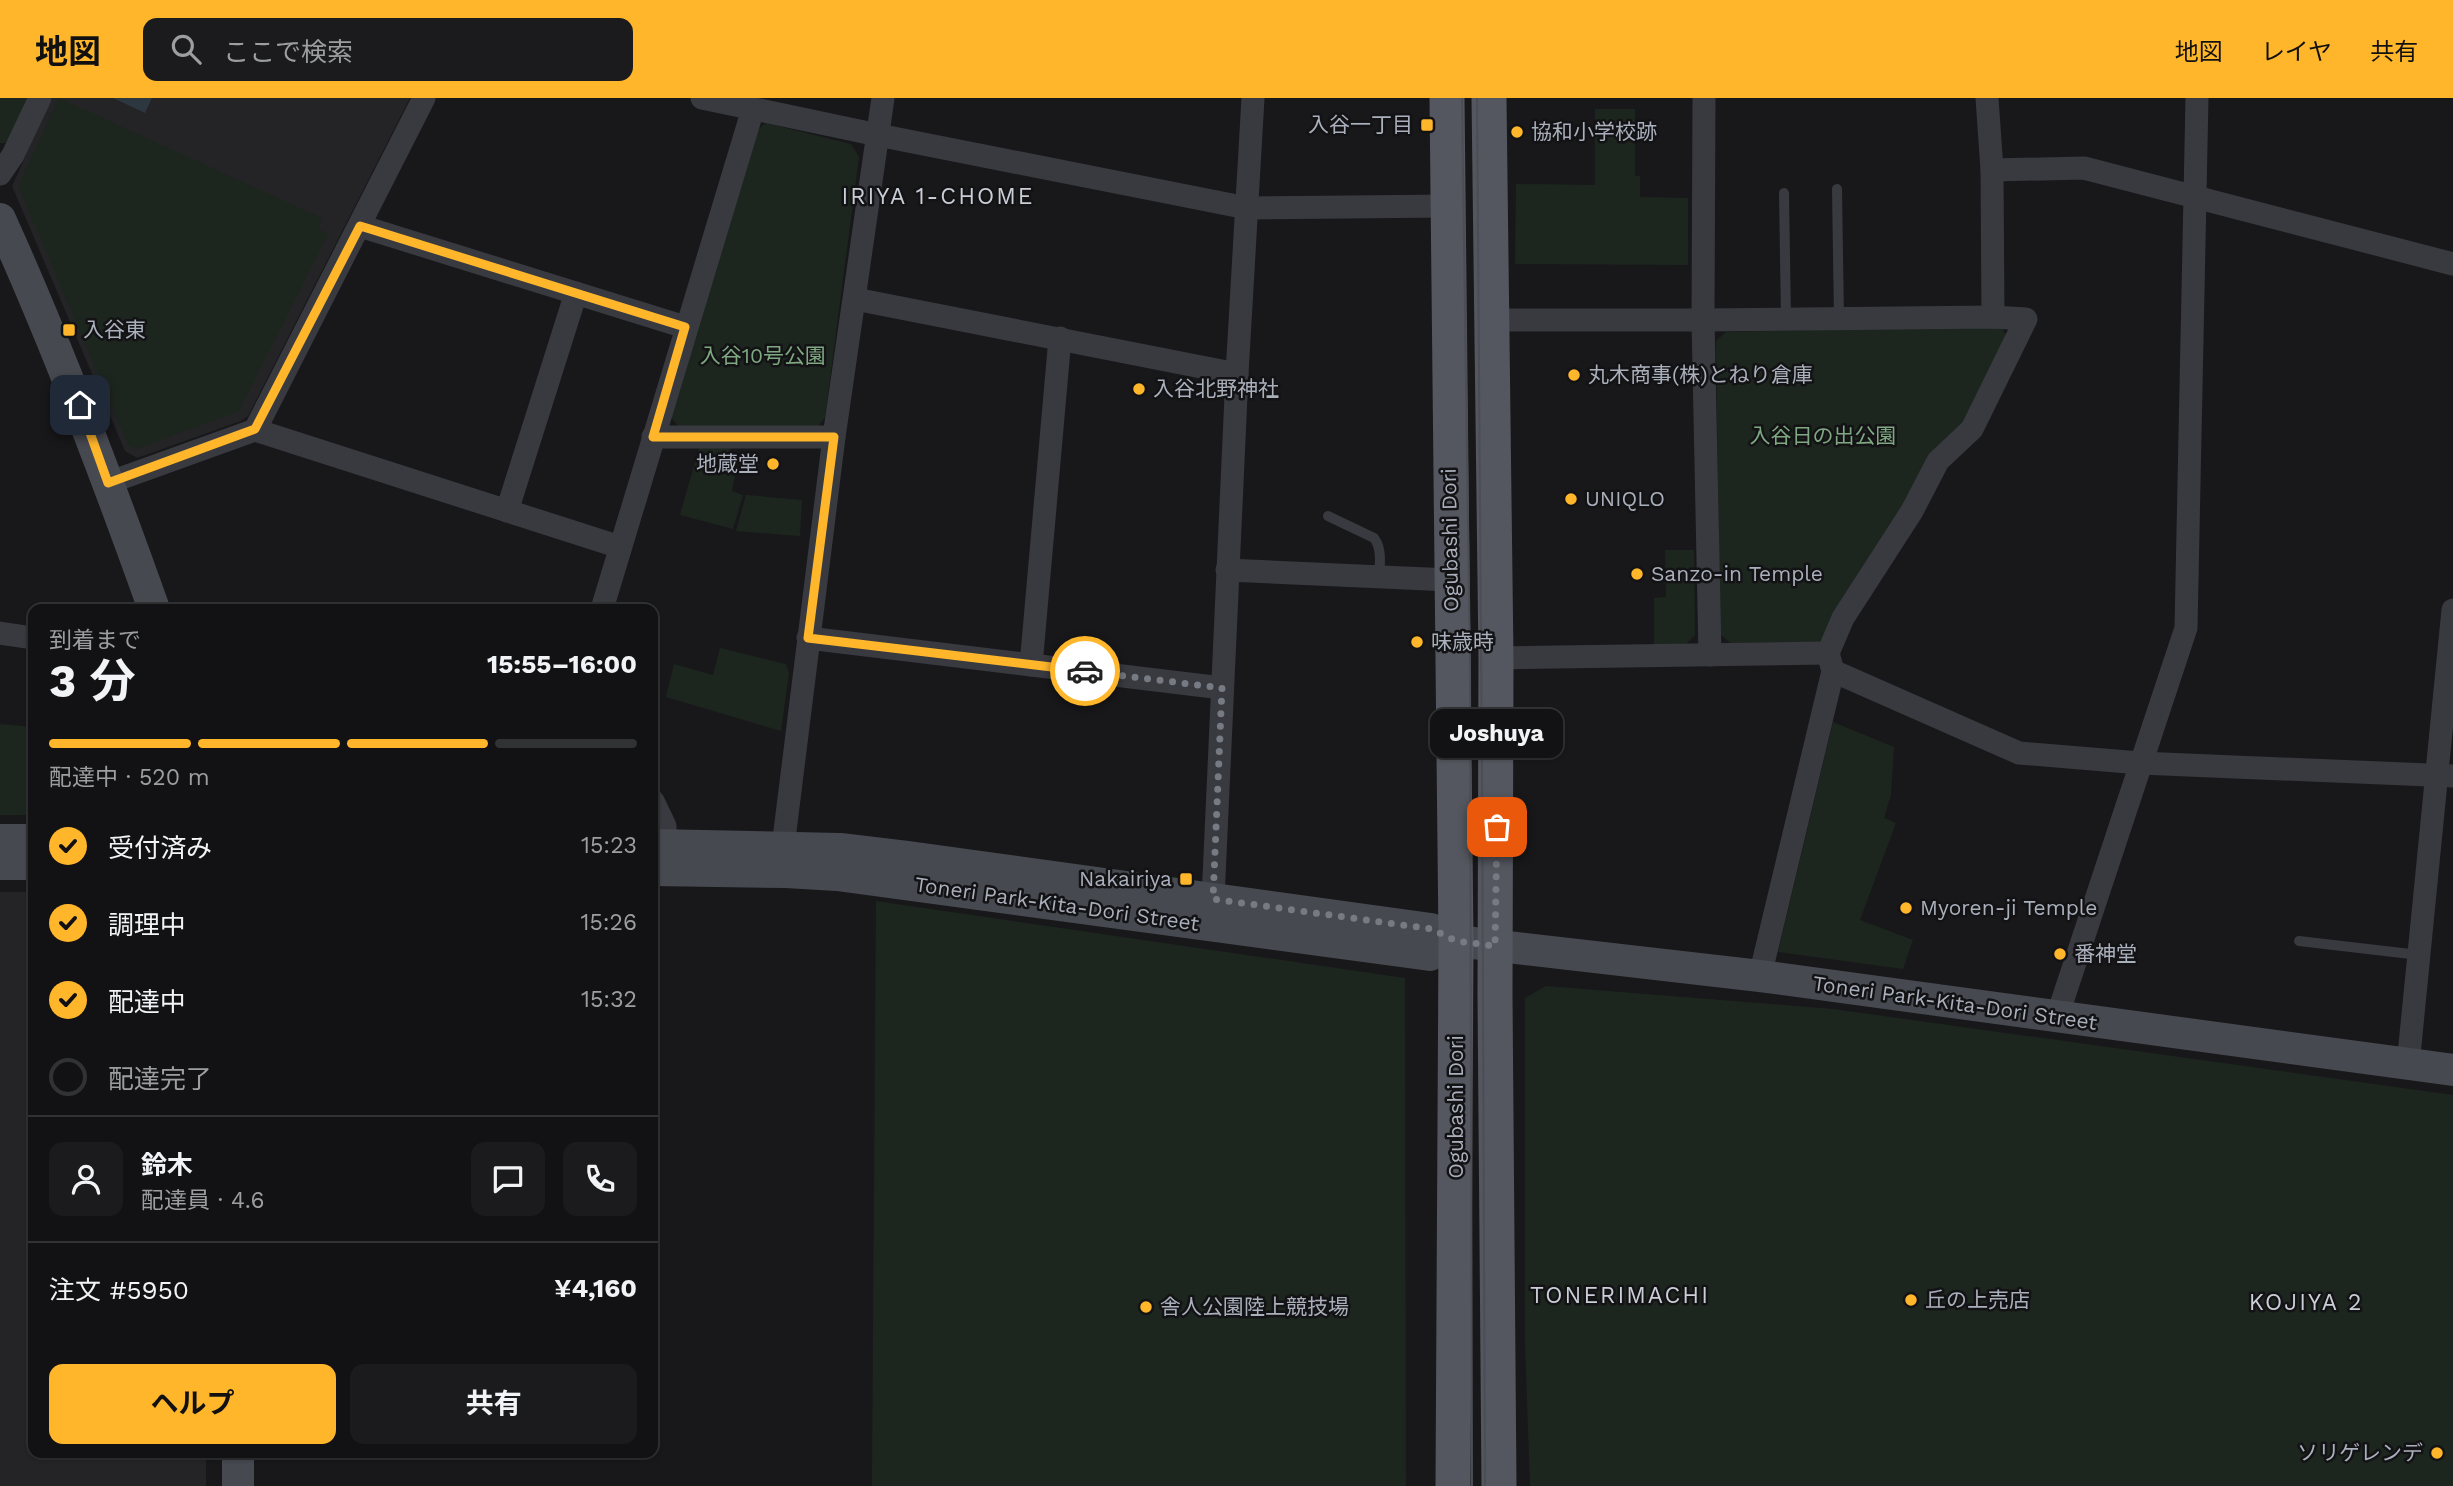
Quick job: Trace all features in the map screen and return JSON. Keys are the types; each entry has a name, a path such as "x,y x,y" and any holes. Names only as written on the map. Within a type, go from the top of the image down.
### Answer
{"main road":[{"name":"Ogubashi Dori","path":"1447,98 1450,580 1456,941 1453,1486"},
{"name":"Ogubashi Dori","path":"1489,98 1496,658 1499,1486"}],"street":[{"path":"0,174 13,155 40,98"},
{"path":"255,429 424,98"},
{"path":"702,98 1247,208 1448,206"},
{"path":"783,847 834,437 883,98"},
{"path":"1213,899 1227,570 1253,98"},
{"path":"1704,98 1703,320 1710,655"},
{"path":"1987,98 1992,170 1993,317"},
{"path":"2057,1017 2186,628 2197,98"},
{"path":"603,604 753,109"},
{"path":"1992,170 2084,168 2453,264"},
{"path":"0,219 34,294 152,604"},
{"path":"360,226 685,327"},
{"path":"507,511 576,293"},
{"path":"855,299 1237,374"},
{"path":"1492,320 2026,319 1972,429 1938,461 1912,511 1843,618 1760,976"},
{"path":"1031,665 1060,338"},
{"path":"108,483 255,429 620,547"},
{"path":"653,437 834,437"},
{"path":"1227,570 1450,580"},
{"path":"2407,1065 2418,955 2445,776 2453,610"},
{"path":"0,633 28,637"},
{"path":"808,638 1222,688"},
{"path":"1496,658 1710,655 1831,662 2019,753 2140,763 2445,776"},
{"path":"658,811 665,826 658,850"},
{"path":"0,840 28,840"},
{"name":"Toneri Park-Kita-Dori Street","path":"658,853 783,847 840,849 907,857 1432,929 1456,941 1760,976 2453,1070"},
{"name":"Toneri Park-Kita-Dori Street","path":"658,853 1430,956 1456,941"},
{"path":"0,864 28,864"},
{"path":"238,1458 238,1486"}],"lane":[{"path":"1837,189 1839,319"},
{"path":"1784,193 1786,319"},
{"path":"1328,516 1374,538 1378,543 1380,557 1379,577"},
{"path":"2299,941 2418,955"}],"shaded area":[{"path":"52,98 410,98 248,416 241,421 137,458 125,451 12,186"},
{"path":"113,98 152,98 145,113"},
{"path":"0,892 28,892 28,1458 206,1458 206,1486 0,1486"}],"green space":[{"path":"0,98 29,98 9,143 0,143"},
{"path":"59,98 322,218 318,228 328,234 239,411 137,449 128,445 18,186"},
{"path":"1595,109 1635,109 1635,176 1640,176 1640,197 1688,198 1688,265 1515,264 1516,184 1595,185"},
{"name":"入谷10号公園","path":"766,123 851,144 859,157 825,417 816,429 681,430 671,417 757,130"},
{"name":"入谷日の出公園","path":"2000,326 2009,339 1969,421 1822,644 1733,645 1720,634 1716,341 1726,332"},
{"path":"699,448 731,448 725,473 735,476 732,491 743,495 733,529 680,515"},
{"path":"746,495 802,500 800,536 736,531"},
{"path":"1665,550 1694,550 1695,635 1684,646 1654,646 1654,598 1666,597"},
{"path":"720,648 786,664 789,673 781,731 666,697 674,664 713,675"},
{"path":"1833,722 1894,747 1891,795 1884,818 1896,823 1860,920 1913,940 1903,969 1778,952"},
{"path":"0,724 28,727 28,815 0,815"},
{"name":"舎人公園陸上競技場","path":"876,901 1405,978 1406,1486 872,1486"},
{"path":"1546,986 1833,1009 2453,1095 2453,1486 1530,1486 1525,1342 1525,998"}],"tram line":[{"path":"1462,98 1470,667 1472,1486"},
{"path":"1477,98 1485,1486"}],"way so far":[{"path":"1085,671 1222,688 1213,899 1432,929 1456,941 1495,946 1497,827"}],"place":[{"name":"入谷一丁目","path":"1427,125"},
{"name":"協和小学校跡","path":"1517,132"},
{"name":"入谷東","path":"69,330"},
{"name":"丸木商事(株)とねり倉庫","path":"1574,375"},
{"name":"入谷北野神社","path":"1139,389"},
{"name":"地蔵堂","path":"773,464"},
{"name":"UNIQLO","path":"1571,499"},
{"name":"Sanzo-in Temple","path":"1637,574"},
{"name":"味歳時","path":"1417,642"},
{"name":"Joshuya","path":"1497,827"},
{"name":"Nakairiya","path":"1186,879"},
{"name":"Myoren-ji Temple","path":"1906,908"},
{"name":"番神堂","path":"2060,954"},
{"name":"丘の上売店","path":"1911,1300"},
{"name":"舎人公園陸上競技場","path":"1146,1307"},
{"name":"ソリゲレンデ","path":"2437,1453"}],"district":[{"name":"IRIYA 1-CHOME","path":"938,196"},
{"name":"TONERIMACHI","path":"1620,1295"},
{"name":"KOJIYA 2","path":"2306,1302"}],"route":[{"path":"80,405 108,483 255,429 360,226 685,327 653,437 834,437 808,638 1085,671"}]}
